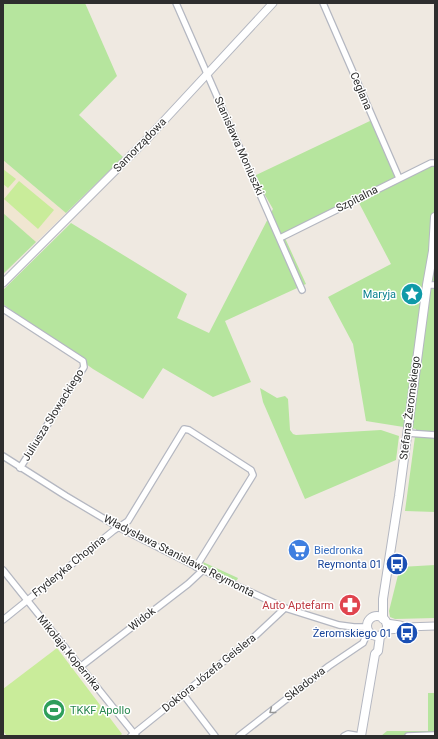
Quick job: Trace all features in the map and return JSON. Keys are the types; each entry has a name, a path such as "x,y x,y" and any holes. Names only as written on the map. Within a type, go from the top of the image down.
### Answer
{"main road":[{"name":"Stefana Żeromskiego","path":"360,736 375,654 377,627 383,599 407,433 431,285 435,217"}],"street":[{"name":"Stanisława Moniuszki","path":"176,3 302,290"},
{"name":"Samorządowa","path":"3,283 146,140 273,3"},
{"name":"Ceglana","path":"323,3 399,178"},
{"name":"Szpitalna","path":"280,238 399,178 431,163 435,163"},
{"name":"Juliusza Słowackiego","path":"3,309 83,361 84,367 20,468"},
{"name":"Fryderyka Chopina","path":"3,620 118,527 128,521 184,429 189,430 251,470 253,475 196,567"},
{"path":"407,433 435,434"},
{"name":"Władysława Stanisława Reymonta","path":"3,456 20,468 118,527 196,567 286,608 339,625 354,627 402,629 406,627 435,626"},
{"name":"Mikołaja Kopernika","path":"3,570 133,735"},
{"name":"Widok","path":"80,667 188,584 203,570"},
{"name":"Doktora Józefa Geislera","path":"133,735 254,637 286,608"},
{"name":"Składowa","path":"239,736 329,666 363,643 377,627"},
{"path":"183,694 215,736"},
{"path":"344,736 348,734 360,736"},
{"path":"408,736 435,735"}],"shaded area":[{"path":"3,160 66,213 3,274"}],"green space":[{"path":"3,3 85,3 117,76 79,115 123,157 66,213 3,160"},
{"path":"372,120 396,176 435,161 435,512 405,511 416,429 366,421 353,344 328,297 391,264 359,203 285,238 306,284 225,321 251,382 213,397 163,368 143,399 93,369 3,304 3,290 71,223 187,294 177,318 209,333 273,209 254,176"},
{"path":"3,169 16,179 8,188 3,184"},
{"path":"19,181 54,210 38,229 4,199"},
{"path":"3,213 36,242 3,274"},
{"path":"260,388 277,398 285,396 288,399 290,430 293,434 381,430 399,436 396,460 305,499 263,402"},
{"path":"203,562 238,578 235,581 207,568 204,566"},
{"path":"435,565 435,618 395,619 390,617 389,611 400,567"},
{"name":"TKKF Apollo","path":"57,648 122,734 120,736 7,736 3,731 3,689"},
{"path":"428,693 435,693 435,736 381,736 387,731 428,731"}],"place":[{"name":"Maryja","path":"412,294"},
{"name":"Biedronka","path":"299,550"},
{"name":"Reymonta 01","path":"397,564"},
{"name":"Auto Aptefarm","path":"350,605"},
{"name":"Żeromskiego 01","path":"407,633"},
{"name":"TKKF Apollo","path":"54,710"}]}
